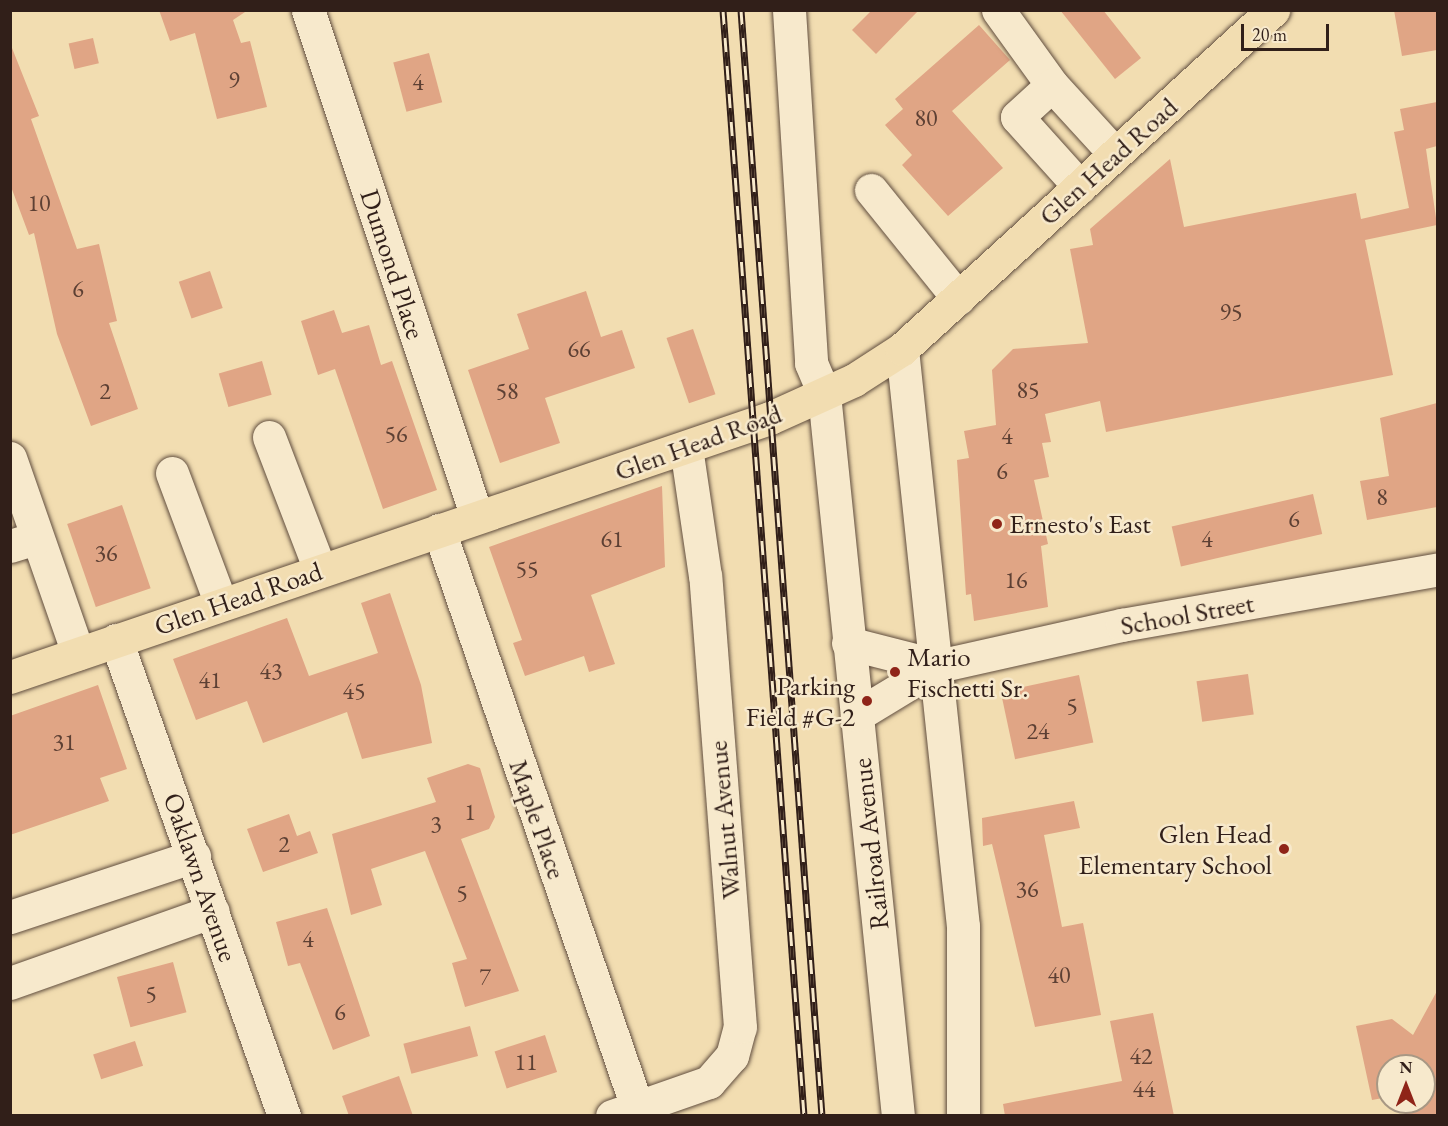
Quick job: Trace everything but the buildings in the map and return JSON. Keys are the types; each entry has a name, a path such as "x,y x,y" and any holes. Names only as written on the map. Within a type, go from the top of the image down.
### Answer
{"main road":[{"name":"Glen Head Road","path":"10,677 438,530 686,448 824,394 902,349 1273,10"}],"street":[{"name":"Dumond Place","path":"309,10 477,517"},
{"name":"Railroad Avenue","path":"789,10 811,363 824,394 898,1116"},
{"path":"998,10 1052,85 1115,154"},
{"path":"1052,85 1017,117 1080,187"},
{"path":"871,190 958,298"},
{"path":"902,349 938,666 963,926 963,1116"},
{"path":"269,437 320,570"},
{"name":"Walnut Avenue","path":"625,1111 709,1082 732,1056 740,1027 705,576 686,448"},
{"path":"10,458 24,542 78,653"},
{"path":"172,473 221,604"},
{"name":"Maple Place","path":"438,530 625,1111"},
{"name":"School Street","path":"857,715 938,666 1122,625 1437,569"},
{"name":"Oaklawn Avenue","path":"117,640 284,1116"},
{"name":"School Street","path":"848,643 938,666"},
{"path":"10,917 194,856"},
{"path":"10,983 213,911"}],"railway":[{"path":"723,10 804,1116"},
{"path":"741,10 822,1116"}],"place":[{"name":"Ernesto's East","path":"997,524"},
{"name":"Mario Fischetti Sr.","path":"895,672"},
{"name":"Parking Field #G-2","path":"867,701"},
{"name":"Glen Head Elementary School","path":"1284,849"}]}
